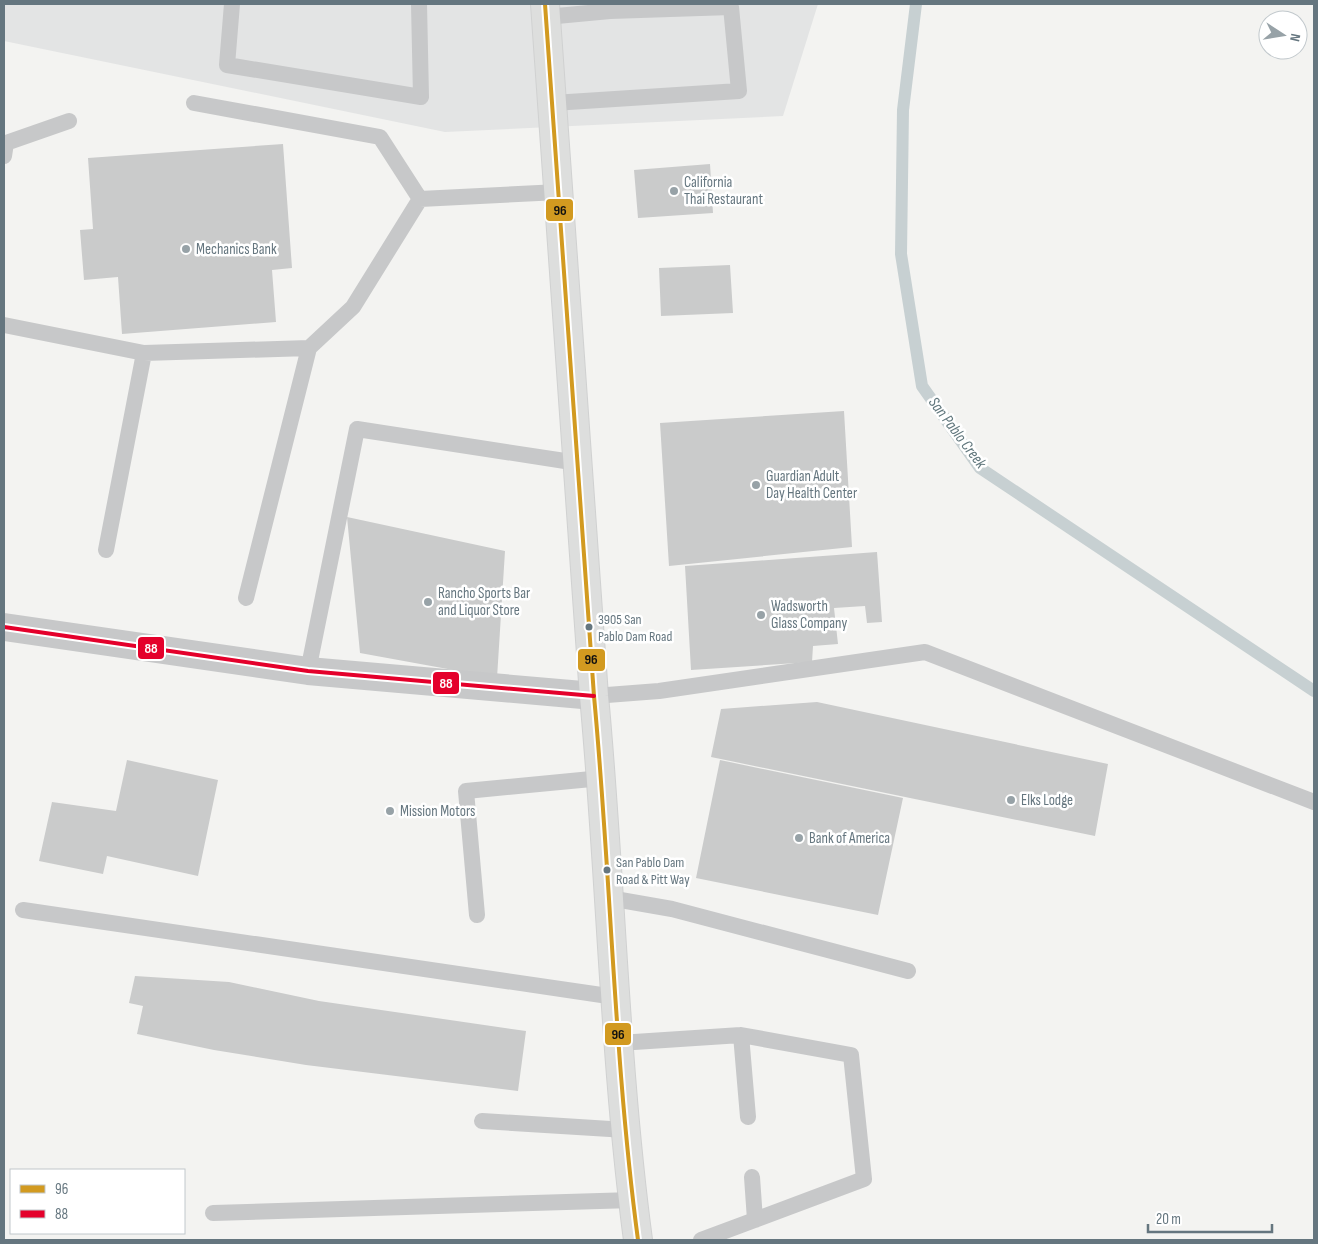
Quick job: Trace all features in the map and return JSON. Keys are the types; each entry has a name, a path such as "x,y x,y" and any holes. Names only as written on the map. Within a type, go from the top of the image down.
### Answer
{"main road":[{"path":"546,10 594,696 602,778 616,997 626,1130 638,1240"}],"street":[{"path":"4,626 308,672 594,696"}],"lane":[{"path":"232,4 227,65 421,97 419,4"},
{"path":"546,10 610,11 731,7 739,91 554,104"},
{"path":"194,103 380,138 420,199"},
{"path":"4,156 6,143 69,121"},
{"path":"420,199 559,192"},
{"path":"246,598 309,348 353,307 420,199"},
{"path":"4,325 144,353 309,348"},
{"path":"106,550 144,353"},
{"path":"308,672 357,429 578,463"},
{"path":"594,696 659,691 925,652 1314,802"},
{"path":"477,915 466,791 602,778"},
{"path":"609,898 709,919 908,971"},
{"path":"22,910 616,997"},
{"path":"741,1035 748,1117"},
{"path":"620,1044 741,1035 851,1056 864,1179 701,1240"},
{"path":"482,1121 626,1130"},
{"path":"752,1177 755,1220"},
{"path":"213,1213 633,1200"}],"shaded area":[{"path":"4,4 818,4 783,116 445,132 4,41"}],"building":[{"name":"Mechanics Bank","path":"283,144 292,268 272,270 276,322 122,334 118,277 84,280 80,230 93,229 88,158"},
{"name":"California Thai Restaurant","path":"710,164 713,213 638,218 634,170"},
{"path":"730,265 733,313 661,316 659,268"},
{"name":"Guardian Adult Day Health Center","path":"844,411 852,547 669,566 660,423"},
{"name":"Rancho Sports Bar and Liquor Store","path":"347,517 505,551 497,678 360,653"},
{"name":"Wadsworth Glass Company","path":"877,552 882,622 867,623 865,606 834,608 838,644 813,646 812,662 691,670 685,566"},
{"name":"Elks Lodge","path":"817,702 1108,764 1095,836 711,757 721,709"},
{"path":"127,760 218,780 198,876 107,856 103,874 39,861 52,802 116,811"},
{"name":"Bank of America","path":"720,760 903,798 878,915 696,878"},
{"path":"135,976 229,982 319,1001 526,1031 518,1091 306,1065 214,1050 137,1034 143,1006 129,1003"}],"waterway":[{"name":"San Pablo Creek","path":"916,4 903,110 901,254 922,386 980,468 1314,691"}],"transit line":[{"name":"96","path":"545,4 623,1105 638,1240"},
{"name":"88","path":"4,627 308,671 594,696"}],"place":[{"name":"California Thai Restaurant","path":"674,191"},
{"name":"Mechanics Bank","path":"186,249"},
{"name":"Guardian Adult Day Health Center","path":"756,485"},
{"name":"Rancho Sports Bar and Liquor Store","path":"428,602"},
{"name":"Wadsworth Glass Company","path":"761,615"},
{"name":"3905 San Pablo Dam Road","path":"589,627"},
{"name":"Elks Lodge","path":"1011,800"},
{"name":"Mission Motors","path":"390,811"},
{"name":"Bank of America","path":"799,838"},
{"name":"San Pablo Dam Road & Pitt Way","path":"607,870"}]}
